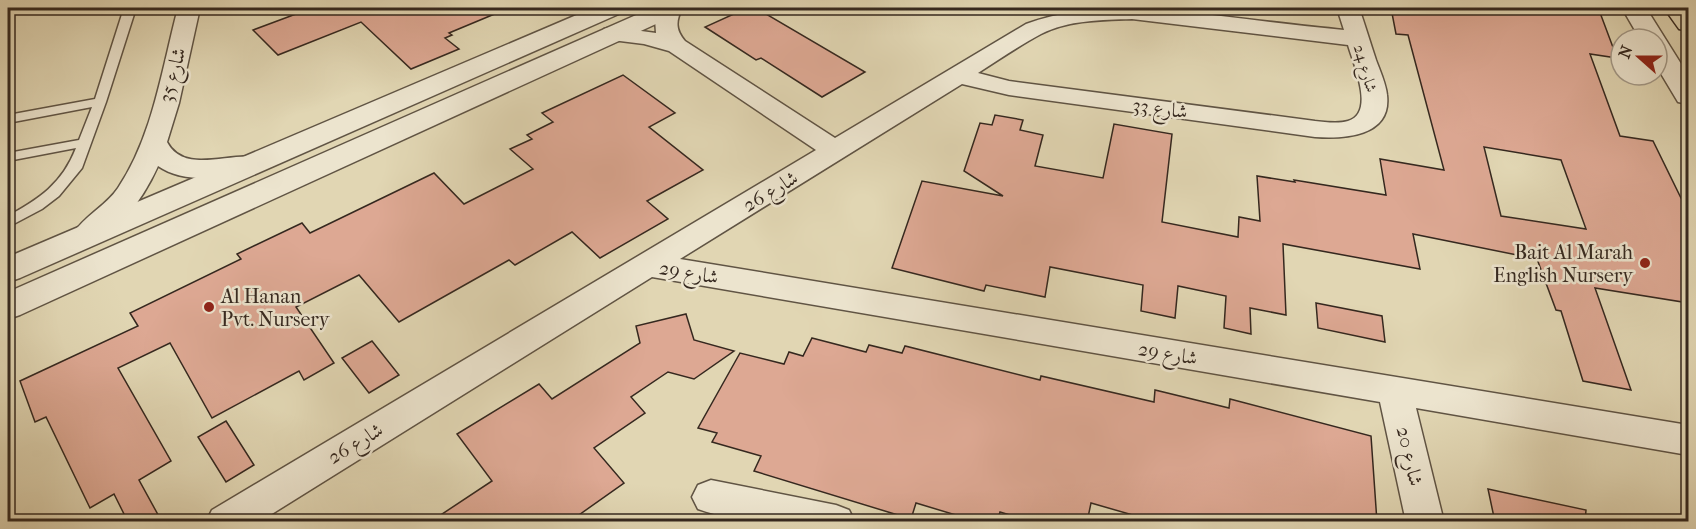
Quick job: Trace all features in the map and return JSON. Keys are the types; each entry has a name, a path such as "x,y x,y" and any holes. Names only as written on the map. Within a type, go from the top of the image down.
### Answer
{"highway":[{"path":"1676,8 1689,24"}],"street":[{"path":"8,270 333,128 612,21 671,8"},
{"path":"671,8 665,17 664,27 677,46 836,152"},
{"name":"شارع 24","path":"1348,8 1375,95 1375,106 1371,116 1362,125"},
{"path":"1634,8 1646,27"},
{"name":"شارع 35","path":"88,234 119,207 129,193 154,142 193,9"},
{"name":"شارع 26","path":"225,522 836,152 1034,29 1062,18 1096,13 1132,12 1358,39"},
{"path":"612,21 646,37 677,46"},
{"path":"8,305 612,21"},
{"path":"1669,64 1689,96"},
{"name":"شارع 33","path":"959,76 1009,88 1315,129 1333,130 1362,125"},
{"path":"8,305 56,273 333,143 342,136 342,132 333,128"},
{"path":"154,142 162,157 182,166 212,168 251,164"},
{"name":"شارع 29","path":"648,265 1689,440"},
{"name":"شارع 20","path":"1395,391 1425,522"},
{"path":"711,497 836,522"}],"lane":[{"path":"8,222 37,206 67,180 75,168 100,102 130,8"},
{"path":"8,119 100,102"},
{"path":"8,157 84,143"}],"building":[{"path":"312,8 509,8 449,33 452,35 445,38 459,49 411,69 361,22 278,55 253,30"},
{"path":"747,8 756,8 865,72 822,97 761,58 756,60 705,27"},
{"path":"1391,8 1581,8 1599,10 1609,37 1609,57 1590,54 1620,136 1653,141 1681,198 1689,199 1689,303 1595,288 1631,390 1583,381 1561,311 1556,310 1537,259 1413,234 1420,269 1283,244 1286,315 1250,308 1251,334 1224,328 1226,296 1178,286 1175,318 1141,311 1143,285 1050,267 1045,297 986,285 984,291 892,268 922,181 1003,196 964,171 980,123 992,125 995,115 1023,120 1020,130 1043,135 1035,166 1103,178 1114,124 1172,134 1162,222 1238,237 1239,217 1260,221 1257,176 1386,195 1380,159 1444,170 1408,35 1396,34","holes":["1484,147 1561,160 1586,229 1501,216"]},
{"path":"623,75 675,113 649,127 703,170 647,201 668,219 600,258 572,232 515,265 509,260 399,322 359,275 296,307 334,363 304,380 299,371 212,418 170,343 118,368 171,461 139,480 162,522 128,522 114,494 90,508 46,417 35,422 20,381 138,326 130,313 241,259 237,254 302,223 310,233 434,173 464,204 533,169 510,149 532,139 527,135 553,122 542,113"},
{"path":"1316,303 1382,316 1385,342 1318,328"},
{"path":"686,314 694,340 734,351 694,379 668,372 631,397 645,413 594,448 624,483 569,522 430,522 492,481 457,434 539,384 552,399 640,343 636,326"},
{"path":"812,338 866,352 869,345 902,353 905,346 1040,380 1041,376 1154,402 1155,390 1229,408 1230,399 1371,436 1377,522 1157,522 1091,503 1087,522 1032,522 1000,512 997,522 979,522 916,503 911,519 754,471 761,456 712,442 717,433 698,428 740,353 784,364 789,352 803,356"},
{"path":"372,341 399,375 369,393 342,358"},
{"path":"226,421 254,465 226,482 198,437"},
{"path":"1488,489 1586,510 1585,522 1495,522"}],"place":[{"name":"Bait Al Marah English Nursery","path":"1645,263"},
{"name":"Al Hanan Pvt. Nursery","path":"209,307"}]}
